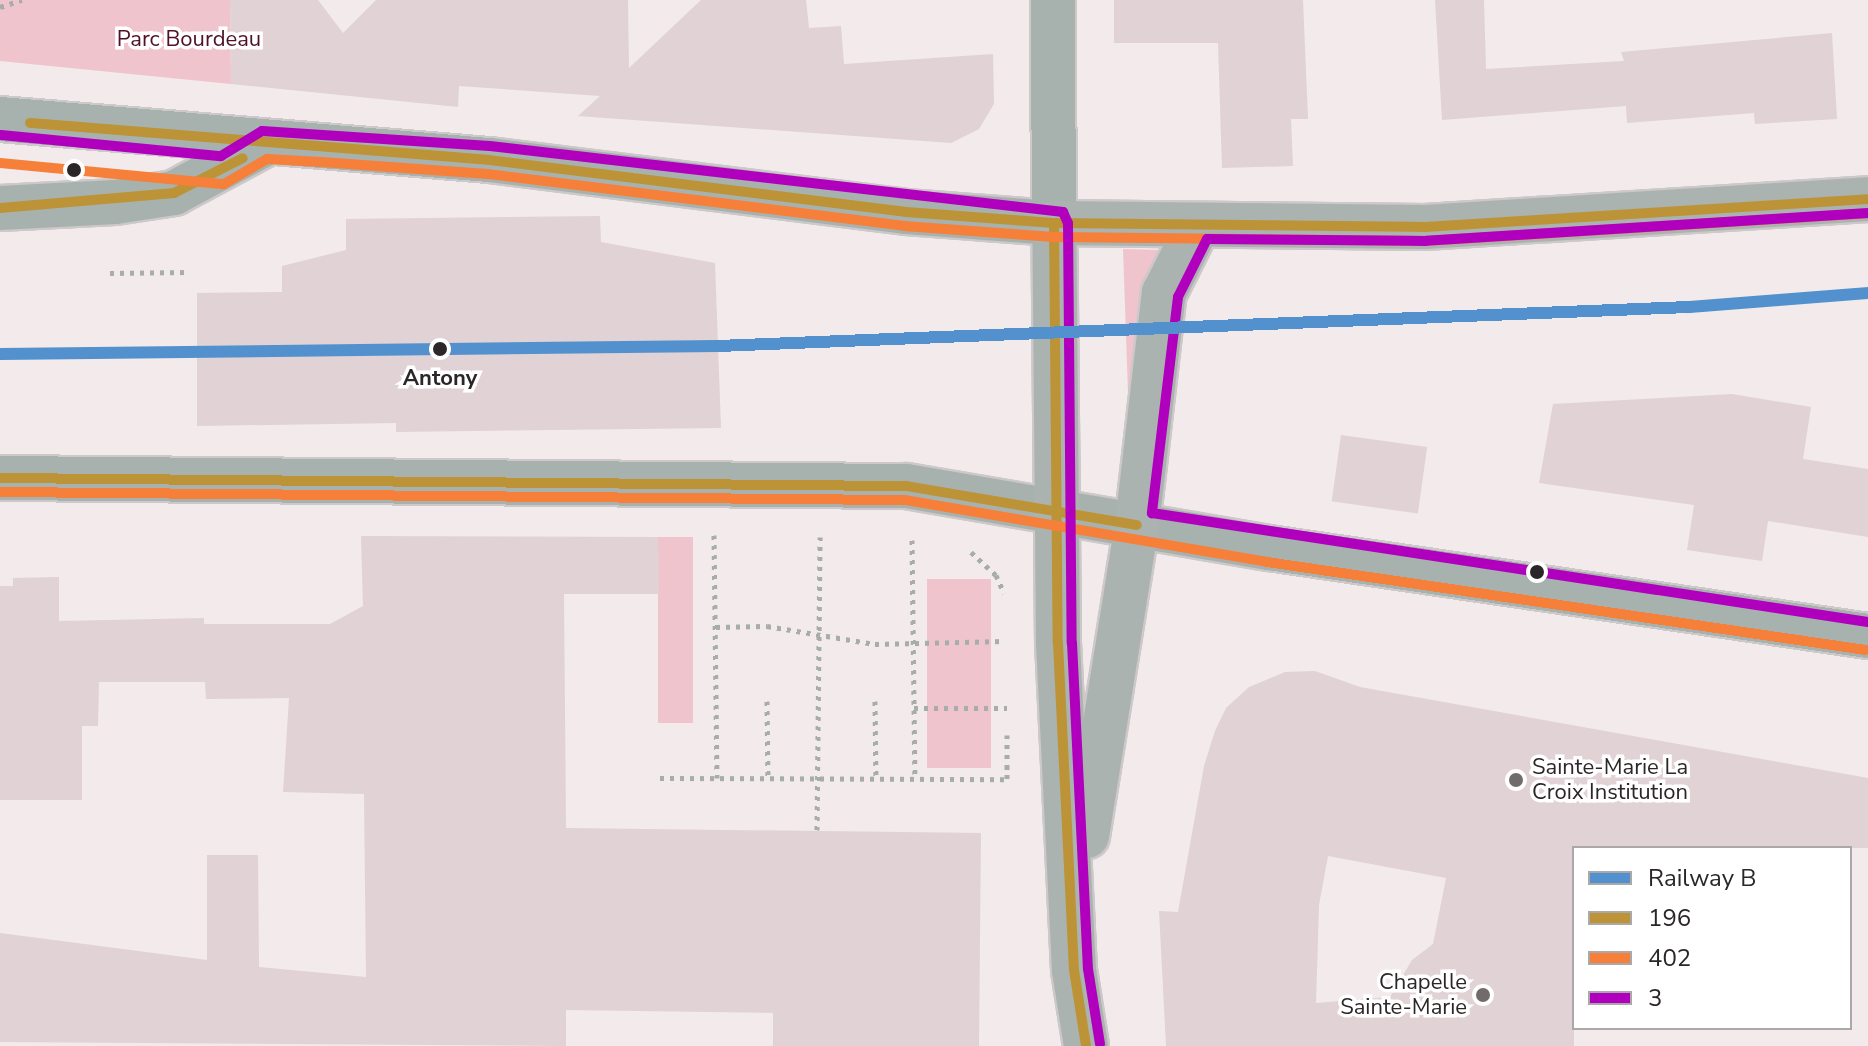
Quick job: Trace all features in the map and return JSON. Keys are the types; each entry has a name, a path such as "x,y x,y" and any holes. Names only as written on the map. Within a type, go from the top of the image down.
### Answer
{"main road":[{"path":"1086,1046 1074,970 1058,643 1054,223 1425,227 1868,199"},
{"path":"1073,921 1137,525 1164,293 1198,225"}],"street":[{"path":"0,119 263,145 489,160 906,212 1054,223 1053,0"},
{"path":"0,208 115,202 174,193 224,170 263,145"},
{"path":"0,149 224,170"},
{"path":"0,478 906,486 1137,525 1868,636"}],"path":[{"path":"0,7 22,0"},
{"path":"110,273 190,272"},
{"path":"714,521 717,778"},
{"path":"817,830 816,636 820,522"},
{"path":"912,537 915,779"},
{"path":"962,546 996,575 1006,599"},
{"path":"716,627 767,626 816,636 913,643 1019,642"},
{"path":"1006,627 1006,654"},
{"path":"1007,695 1007,779"},
{"path":"767,701 768,778"},
{"path":"875,701 876,778"},
{"path":"914,708 1007,708"},
{"path":"660,778 1020,779"}],"green space":[{"name":"Parc Bourdeau","path":"0,0 230,0 231,84 0,61"},
{"path":"1123,249 1161,250 1129,421"},
{"path":"658,537 693,537 693,723 658,723"},
{"path":"927,579 991,579 991,768 927,768"}],"building":[{"path":"230,0 318,0 343,33 376,0 628,0 629,68 701,0 806,0 809,28 841,26 844,64 993,54 994,104 979,129 951,143 578,116 600,96 459,86 458,107 231,84"},
{"path":"1114,0 1303,0 1308,119 1291,119 1293,166 1222,168 1218,43 1114,43"},
{"path":"1435,0 1484,0 1486,69 1624,61 1621,52 1832,33 1837,119 1755,124 1754,113 1627,123 1626,106 1442,120"},
{"path":"600,216 601,242 715,263 721,428 396,432 396,423 197,426 197,293 282,292 282,266 346,250 346,219"},
{"path":"1732,394 1811,407 1803,459 1868,469 1868,537 1768,521 1762,561 1687,550 1694,505 1539,483 1553,404"},
{"path":"1341,435 1427,447 1418,513 1332,501"},
{"path":"361,536 658,537 659,594 564,594 566,828 981,833 979,1046 773,1046 773,1013 566,1010 566,1046 0,1042 0,933 207,960 207,855 258,855 259,967 366,977 364,794 283,792 289,698 206,699 205,682 99,682 98,726 82,726 82,800 0,800 0,586 13,586 13,578 59,577 59,621 204,618 204,624 330,624 363,606"},
{"name":"Sainte-Marie La Croix Institution","path":"1315,671 1360,687 1868,778 1868,848 1572,846 1574,1046 1166,1046 1159,911 1178,912 1204,766 1215,731 1226,708 1249,687 1285,672","holes":["1328,856 1446,878 1433,944 1412,960 1390,997 1316,1003 1319,905"]}],"rail line":[{"name":"B","path":"0,354 718,346 1689,307 1868,293"}],"transit line":[{"name":"196","path":"30,123 489,160 906,212 1054,223 1425,227 1868,199"},
{"name":"3","path":"1,135 221,156 262,131 490,146 1063,212 1068,223 1072,643 1088,969 1100,1044"},
{"name":"196","path":"0,208 174,193 243,158"},
{"name":"402","path":"0,163 224,184 267,159 321,162 488,174 904,226 1054,237 1426,241 1868,213"},
{"name":"3","path":"1868,213 1426,241 1207,239 1178,297 1152,513 1868,622"},
{"name":"196","path":"1054,223 1058,643 1074,970 1086,1046"},
{"name":"196","path":"0,478 906,486 1137,525"},
{"name":"402","path":"0,492 905,500 1267,562 1866,650"}],"place":[{"name":"Antony","path":"440,349"},
{"name":"Sainte-Marie La Croix Institution","path":"1516,780"},
{"name":"Chapelle Sainte-Marie","path":"1483,995"}]}
